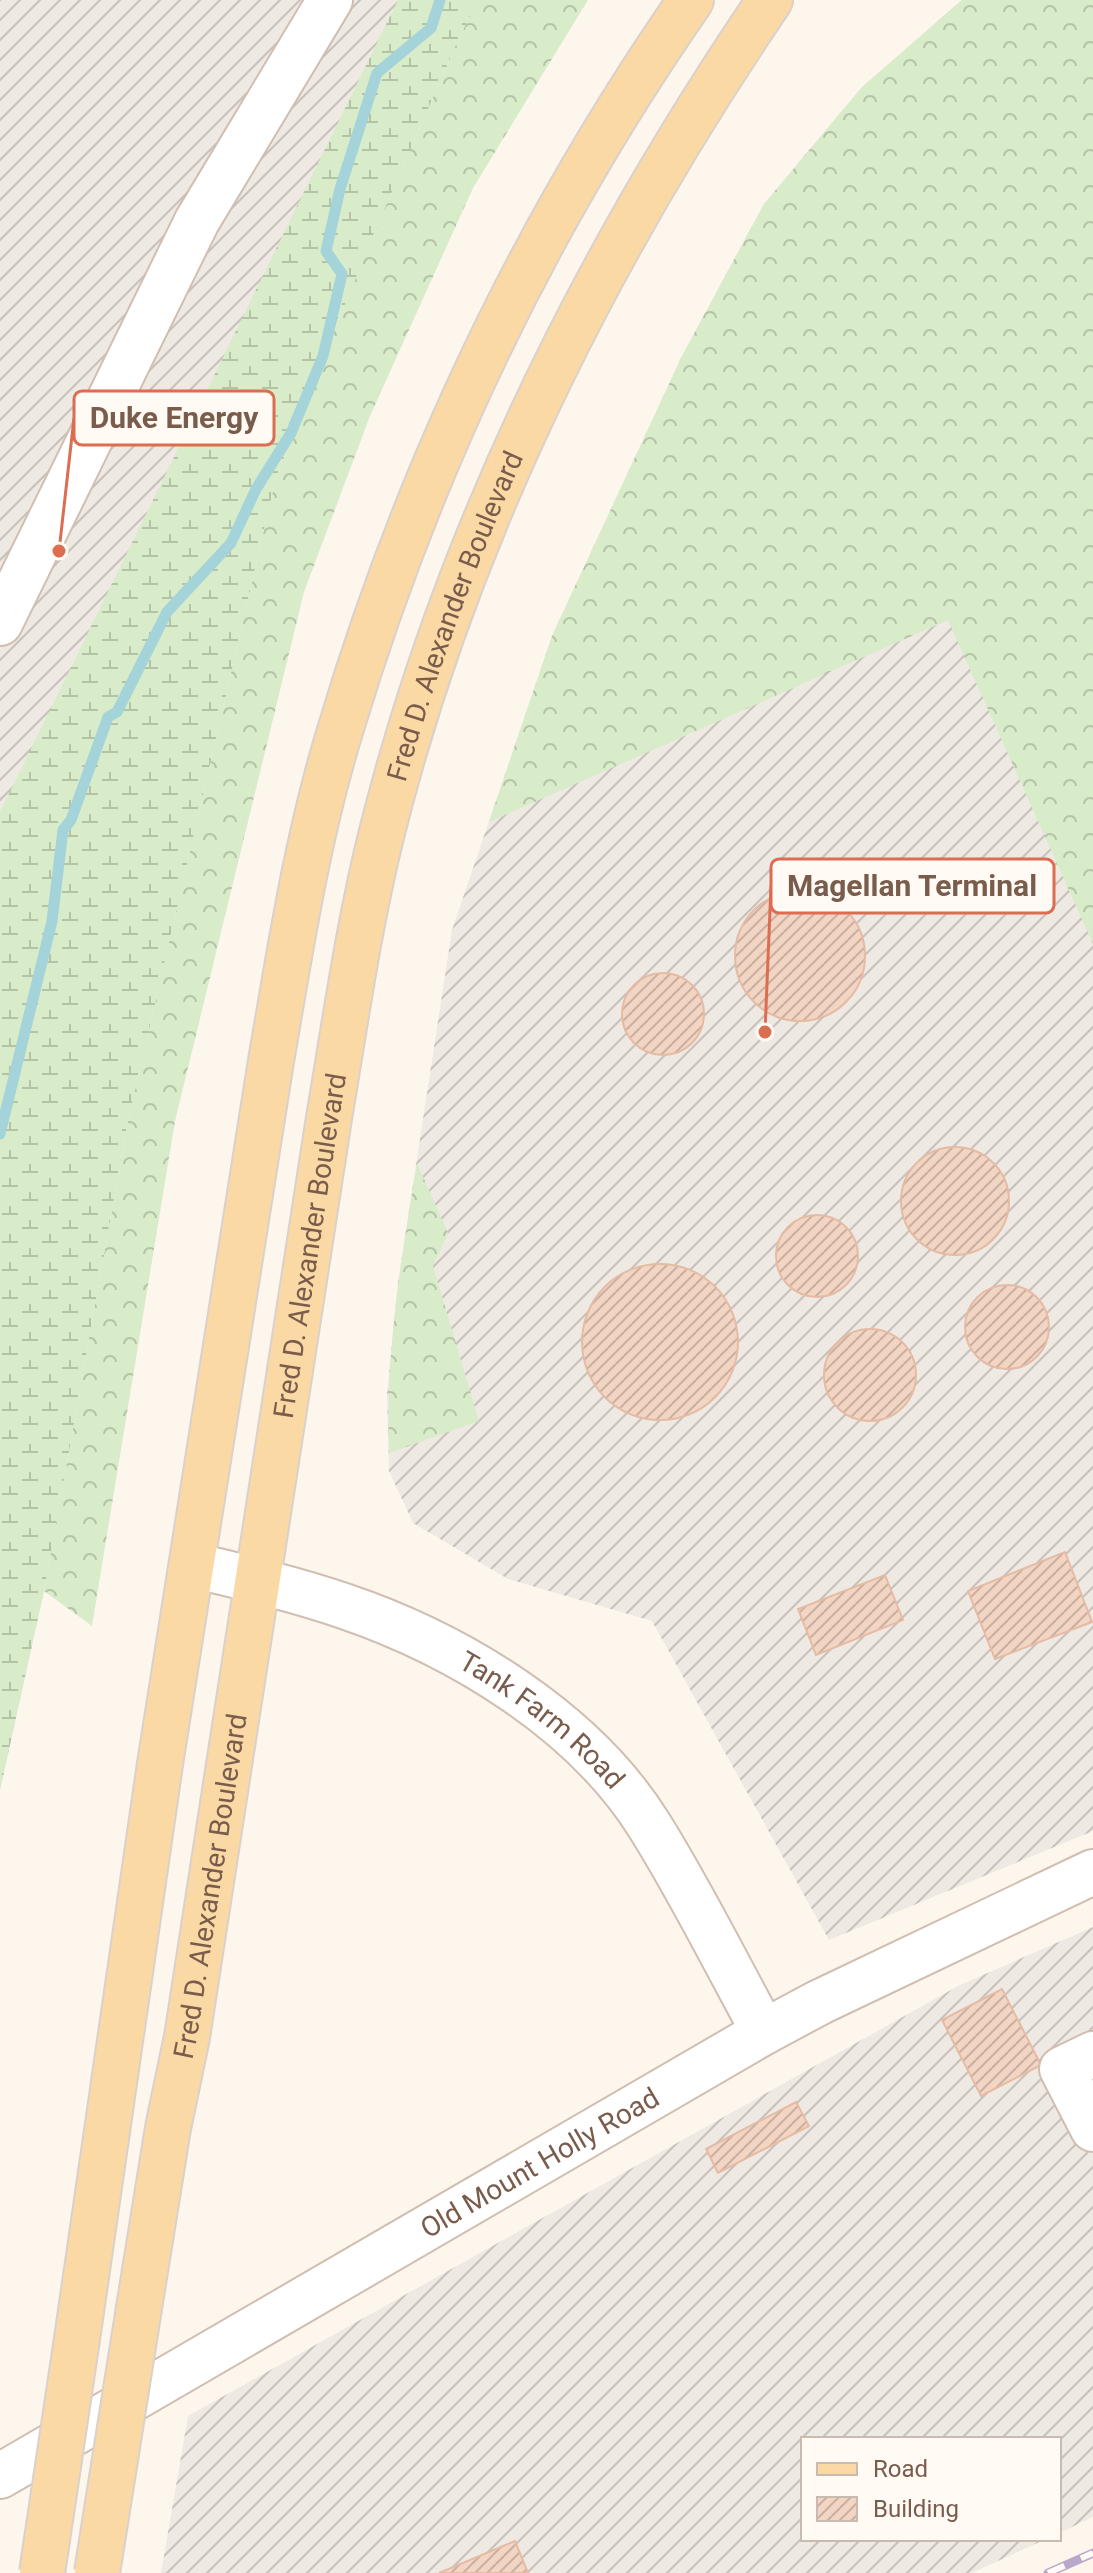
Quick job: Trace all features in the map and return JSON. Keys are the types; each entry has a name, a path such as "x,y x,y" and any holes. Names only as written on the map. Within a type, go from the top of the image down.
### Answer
{"main road":[{"path":"42,2573 160,1764 285,977 311,848 339,733 411,524 449,430 497,327 627,96 691,0"},
{"name":"Fred D. Alexander Boulevard","path":"97,2573 168,2128 187,2037 353,974 381,837 414,723 471,555 509,460 617,244 724,66 770,0"}],"street":[{"path":"0,623 197,221 330,0"},
{"name":"Tank Farm Road","path":"192,1565 346,1607 423,1639 513,1691 585,1746 649,1824 764,2032"},
{"name":"Old Mount Holly Road","path":"0,2476 764,2032 820,2002 1093,1872"},
{"path":"1093,2054 1062,2069 1093,2129"}],"shaded area":[{"path":"0,0 478,0 370,242 276,477 127,1125 44,1591 0,1790"},
{"path":"962,0 1093,0 1093,1831 829,1940 652,1621 508,1579 413,1523 389,1471 387,1394 398,1282 452,930 552,636 682,356 764,204 862,87"},
{"path":"1093,1927 1093,2517 1061,2532 1061,2437 801,2437 801,2541 1042,2541 972,2573 161,2573 188,2416 960,1985"}],"green space":[{"path":"398,0 478,0 370,242 276,477 127,1125 44,1591 0,1790 0,812"},
{"path":"478,0 588,0 473,188 370,416 304,592 175,1121 92,1626 44,1591 127,1125 276,477 370,242"},
{"path":"962,0 1093,0 1093,944 948,620 489,822 552,636 682,356 764,204 862,87"},
{"path":"417,1163 448,1233 433,1266 479,1421 389,1453 392,1343"}],"building":[{"path":"800,891 825,896 846,910 860,931 865,956 860,981 846,1002 825,1016 800,1021 775,1016 754,1002 740,981 735,956 740,931 754,910 775,896"},
{"path":"655,973 671,973 686,980 697,991 704,1014 701,1030 692,1043 671,1055 655,1055 640,1048 629,1037 622,1022 622,1006 629,991 640,980"},
{"path":"955,1147 976,1151 993,1163 1005,1180 1009,1201 1005,1222 993,1239 976,1251 955,1255 934,1251 917,1239 905,1222 901,1201 905,1180 917,1163 934,1151"},
{"path":"817,1215 833,1219 846,1227 854,1240 858,1256 854,1272 846,1285 833,1293 817,1297 801,1293 788,1285 780,1272 776,1256 780,1240 788,1227 801,1219"},
{"path":"660,1264 690,1270 715,1287 732,1312 738,1342 732,1372 715,1397 690,1414 660,1420 630,1414 605,1397 588,1372 582,1342 588,1312 605,1287 630,1270"},
{"path":"1007,1285 1030,1292 1042,1304 1049,1327 1042,1350 1030,1362 1007,1369 984,1362 972,1350 965,1327 972,1304 984,1292"},
{"path":"870,1329 888,1332 903,1342 913,1357 916,1375 913,1393 903,1408 888,1418 870,1421 852,1418 837,1408 827,1393 824,1375 827,1357 837,1342 852,1332"},
{"path":"1065,1552 1092,1622 995,1659 968,1591"},
{"path":"885,1575 903,1620 816,1655 798,1609"},
{"path":"1002,1989 1041,2065 981,2096 942,2020"},
{"path":"796,2102 809,2126 718,2173 706,2149"},
{"path":"515,2541 528,2573 439,2573"}],"waterway":[{"path":"0,1134 52,921 63,830 71,820 108,717 117,712 167,612 231,543 256,489 291,433 323,356 342,274 326,251 340,189 377,73 431,28 440,0"}],"railway":[{"path":"1048,2573 1093,2553"}],"place":[{"name":"Duke Energy","path":"59,551"},
{"name":"Magellan Terminal","path":"765,1032"}]}
